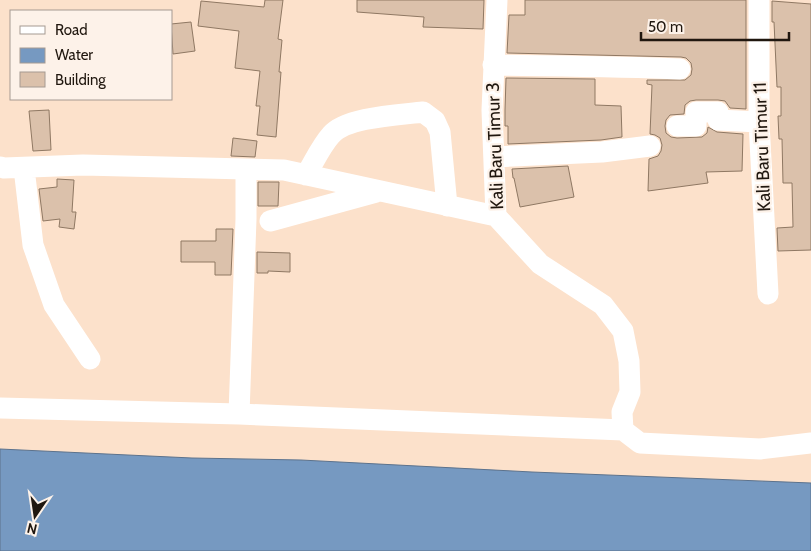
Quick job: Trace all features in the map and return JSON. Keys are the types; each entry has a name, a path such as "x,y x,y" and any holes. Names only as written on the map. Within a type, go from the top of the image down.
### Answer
{"street":[{"name":"Kali Baru Timur 3","path":"497,0 492,110 496,216 540,264 603,305 623,332 629,362 630,392 622,412 623,430"},
{"name":"Kali Baru Timur 11","path":"759,0 759,122 768,294"},
{"path":"493,65 680,69"},
{"path":"306,175 330,135 341,126 423,112 435,121 440,132 447,206"},
{"path":"677,126 696,126 696,112 718,112 718,120 759,122"},
{"path":"494,157 602,152 650,146"},
{"path":"0,167 24,168 83,165 284,170 496,216"},
{"path":"24,168 33,245 54,305 90,359"},
{"path":"239,414 246,228 246,170"},
{"path":"270,220 380,191"},
{"path":"0,408 239,414 623,430 640,443 760,449 811,443"}],"water":[{"path":"0,449 192,458 301,460 532,472 811,483 811,551 0,551"}],"building":[{"path":"265,0 283,0 278,39 282,40 276,137 257,135 260,106 256,106 260,71 235,68 239,31 198,26 201,1 264,7"},
{"path":"357,0 484,0 483,29 423,27 424,17 357,12"},
{"path":"525,0 746,0 746,109 730,108 725,101 718,100 690,101 685,105 684,114 670,115 666,120 665,126 666,133 671,137 677,138 702,137 707,133 708,127 717,132 743,134 742,171 706,172 708,183 648,191 649,159 658,156 662,145 660,138 650,134 652,85 647,84 647,80 685,80 691,75 691,63 686,58 681,57 507,53 509,15 525,15"},
{"path":"772,1 811,4 811,250 778,251 777,228 793,227 792,183 783,183 782,139 779,139 778,116 781,116 781,87 777,87"},
{"path":"191,22 195,51 173,54 172,24"},
{"path":"506,78 595,79 595,105 621,106 622,137 601,140 508,144 508,126 505,126"},
{"path":"49,110 51,150 33,151 29,111"},
{"path":"233,138 257,141 255,157 231,156"},
{"path":"568,166 574,197 520,207 512,169"},
{"path":"57,179 74,180 72,212 76,212 74,229 59,227 60,219 43,221 39,189 57,187"},
{"path":"258,182 279,182 278,206 258,206"},
{"path":"216,229 233,229 231,275 215,275 215,262 181,262 181,241 216,241"},
{"path":"257,252 290,253 290,272 268,271 268,273 257,273"}]}
